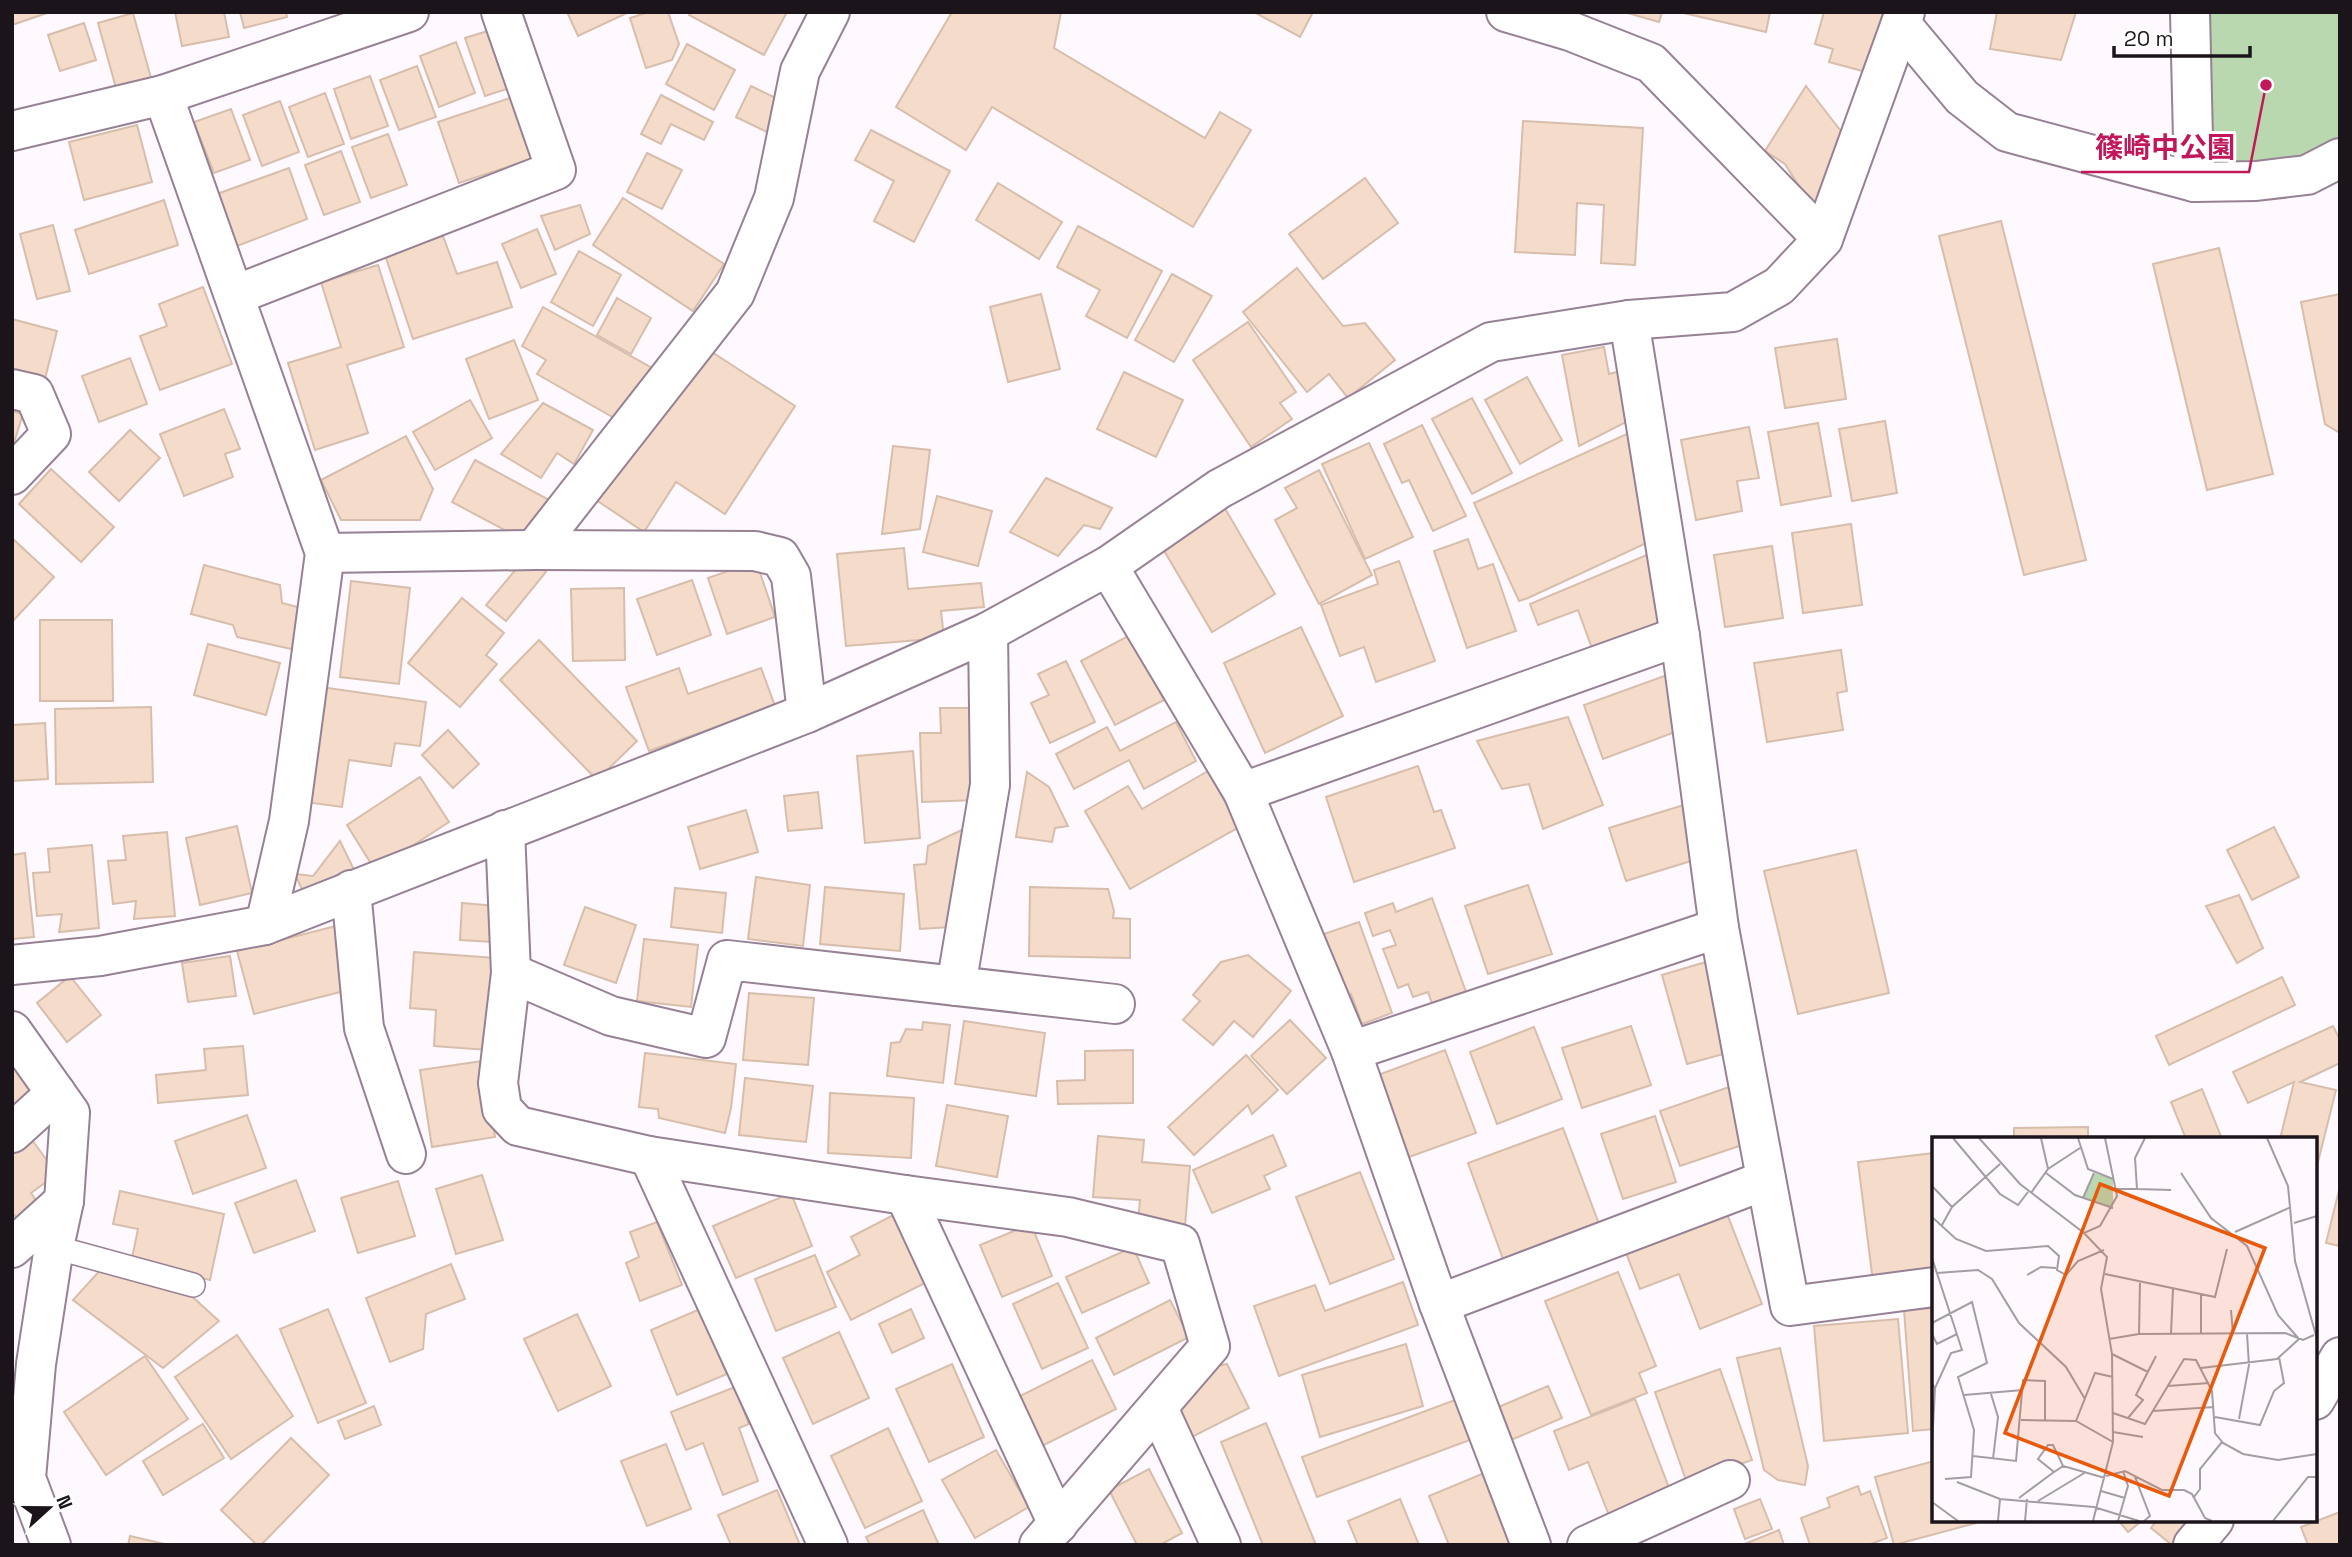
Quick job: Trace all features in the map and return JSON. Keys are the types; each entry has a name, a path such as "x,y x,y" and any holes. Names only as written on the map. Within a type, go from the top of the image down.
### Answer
{"street":[{"path":"235,295 556,170 501,12"},
{"path":"534,550 734,293 774,198 800,71 830,12"},
{"path":"1506,12 1570,31 1651,63 1823,239"},
{"path":"2190,12 2194,182"},
{"path":"12,131 163,94 407,13"},
{"path":"12,965 100,956 265,925 807,713 988,632 1108,566 1219,489 1491,342 1629,320 1733,312 1779,286 1823,239 1903,18"},
{"path":"1903,18 1962,97 2007,132 2194,182 2256,181 2307,175 2340,158"},
{"path":"163,94 325,553 289,821 265,925"},
{"path":"1629,320 1679,636 1719,929 1790,1306 1932,1286"},
{"path":"12,389 34,394 51,434 12,475"},
{"path":"325,553 755,551 780,557 792,576 807,713"},
{"path":"1108,566 1243,792 1351,1051 1439,1304 1531,1545"},
{"path":"956,986 990,785 988,632"},
{"path":"1243,792 1679,636"},
{"path":"506,830 511,973 498,1083 502,1109 518,1126 649,1156 1068,1217 1180,1244 1210,1346 1048,1535 905,1195"},
{"path":"351,890 364,1028 406,1154"},
{"path":"1351,1051 1719,929"},
{"path":"511,973 611,1016 706,1038 727,960 1115,1004"},
{"path":"12,1031 70,1114 64,1201 36,1364 26,1478 51,1545"},
{"path":"12,1133 56,1093"},
{"path":"649,1156 828,1545"},
{"path":"1439,1304 1766,1180"},
{"path":"12,1248 64,1201"},
{"path":"2317,1397 2340,1357"},
{"path":"1158,1408 1221,1545"},
{"path":"1587,1545 1730,1480"},
{"path":"2193,1545 2212,1522"}],"lane":[{"path":"54,1247 193,1285"}],"green space":[{"path":"2190,12 2340,12 2340,158 2194,182"}],"building":[{"path":"12,12 50,12 12,25"},
{"path":"175,12 224,12 229,37 182,46"},
{"path":"240,12 286,12 287,17 244,28"},
{"path":"567,12 627,12 627,13 578,36"},
{"path":"649,12 668,12 679,44 672,60 646,68 630,18"},
{"path":"690,12 787,12 764,55 689,15"},
{"path":"952,12 1061,12 1054,48 1205,138 1220,112 1251,130 1193,227 992,107 966,150 896,107"},
{"path":"1254,12 1313,12 1300,37"},
{"path":"1624,12 1662,12 1659,22"},
{"path":"1679,12 1770,12 1766,32"},
{"path":"1824,12 1883,12 1866,72 1829,62 1833,49 1815,44"},
{"path":"1997,12 2076,12 2061,60 1990,49"},
{"path":"133,13 151,78 116,88 98,23"},
{"path":"84,23 96,60 60,71 48,35"},
{"path":"494,29 513,87 485,96 465,38"},
{"path":"456,42 475,93 439,107 420,56"},
{"path":"687,44 735,70 714,110 666,84"},
{"path":"417,66 436,117 399,130 380,80"},
{"path":"370,76 388,126 351,139 334,89"},
{"path":"751,86 784,102 769,133 736,117"},
{"path":"1806,86 1851,144 1820,206 1807,199 1785,164 1765,151"},
{"path":"325,93 344,144 308,157 289,107"},
{"path":"519,95 540,156 459,183 438,122"},
{"path":"661,95 713,122 704,140 671,124 661,144 641,134"},
{"path":"280,101 299,152 262,166 243,115"},
{"path":"231,109 250,160 214,173 194,122"},
{"path":"1523,121 1643,128 1635,265 1601,263 1604,205 1577,203 1575,255 1515,252"},
{"path":"137,125 152,182 84,200 69,142"},
{"path":"871,130 950,171 914,242 874,221 894,181 855,160"},
{"path":"388,134 407,185 371,198 352,147"},
{"path":"341,151 360,202 324,215 305,165"},
{"path":"647,153 682,170 662,209 627,192"},
{"path":"289,168 307,219 232,248 217,194"},
{"path":"1365,178 1398,223 1323,279 1289,234"},
{"path":"998,183 1062,222 1039,259 976,220"},
{"path":"623,198 724,264 693,311 593,245"},
{"path":"164,200 178,245 89,274 75,230"},
{"path":"580,205 590,234 555,250 541,216"},
{"path":"2001,221 2086,560 2024,575 1939,236"},
{"path":"53,225 70,291 37,299 20,234"},
{"path":"1078,226 1162,271 1127,338 1086,316 1100,290 1057,267"},
{"path":"537,229 556,274 521,288 502,244"},
{"path":"443,236 457,274 497,262 512,307 413,339 385,255"},
{"path":"2219,248 2273,474 2207,490 2153,264"},
{"path":"579,251 621,275 593,326 551,302"},
{"path":"378,265 404,347 347,365 368,433 315,450 288,363 341,347 321,282"},
{"path":"1297,268 1343,326 1365,323 1395,360 1348,398 1329,374 1307,392 1243,312"},
{"path":"1172,274 1212,296 1174,362 1135,340"},
{"path":"203,287 232,364 160,390 140,336 167,326 159,304"},
{"path":"1041,294 1060,369 1008,382 990,307"},
{"path":"2340,294 2340,433 2325,424 2301,302"},
{"path":"617,298 651,318 631,354 597,335"},
{"path":"543,307 652,368 621,422 537,374 546,360 522,346"},
{"path":"12,319 57,331 44,383 12,375"},
{"path":"1248,322 1296,392 1280,403 1292,419 1251,447 1193,360"},
{"path":"1837,339 1846,399 1785,408 1775,348"},
{"path":"514,340 538,400 489,419 466,359"},
{"path":"698,343 795,406 725,514 676,482 644,532 596,500"},
{"path":"1604,347 1609,374 1624,370 1634,418 1579,446 1562,355"},
{"path":"130,358 147,404 99,422 82,376"},
{"path":"1124,372 1183,400 1156,457 1097,429"},
{"path":"1527,377 1562,440 1520,464 1485,400"},
{"path":"1472,398 1512,473 1472,494 1432,419"},
{"path":"470,400 492,438 435,470 413,432"},
{"path":"543,403 593,430 574,464 557,453 541,478 501,454"},
{"path":"224,409 240,449 225,454 233,477 184,496 160,434"},
{"path":"12,411 23,414 12,449"},
{"path":"1885,421 1897,493 1852,501 1839,429"},
{"path":"1818,423 1831,496 1781,505 1768,432"},
{"path":"1422,425 1466,516 1433,531 1409,480 1402,483 1384,444"},
{"path":"1749,427 1759,478 1737,481 1742,511 1696,520 1681,440"},
{"path":"1638,429 1653,540 1519,601 1474,503"},
{"path":"130,430 160,458 119,501 89,472"},
{"path":"406,436 433,489 420,520 341,520 321,480"},
{"path":"1369,443 1413,537 1365,559 1322,464"},
{"path":"893,446 930,450 920,529 882,534"},
{"path":"475,460 551,501 529,543 452,502"},
{"path":"51,469 114,527 81,562 19,504"},
{"path":"1319,470 1372,575 1319,604 1275,520 1297,508 1285,488"},
{"path":"1046,478 1112,508 1100,529 1084,525 1058,556 1010,532"},
{"path":"937,496 992,511 978,566 923,552"},
{"path":"1223,505 1275,594 1212,632 1159,542"},
{"path":"1851,524 1862,605 1803,613 1792,533"},
{"path":"12,538 54,577 12,622"},
{"path":"1468,539 1478,569 1493,564 1516,631 1467,648 1434,551"},
{"path":"1772,546 1783,618 1725,627 1714,555"},
{"path":"904,548 908,589 981,583 984,607 941,611 944,638 846,646 837,554"},
{"path":"1649,554 1678,632 1597,662 1578,610 1538,625 1530,604"},
{"path":"527,556 546,572 506,621 486,605"},
{"path":"756,561 775,617 727,634 708,578"},
{"path":"1399,561 1435,661 1376,682 1364,647 1340,656 1321,605 1378,584 1374,570"},
{"path":"204,565 280,585 282,603 305,609 296,650 237,637 233,625 191,614"},
{"path":"692,580 711,635 657,655 637,599"},
{"path":"351,581 410,588 399,684 340,677"},
{"path":"624,588 625,660 573,661 571,589"},
{"path":"462,598 504,633 486,655 497,664 460,707 408,663"},
{"path":"40,620 112,620 113,701 40,701"},
{"path":"1301,627 1343,716 1265,753 1224,663"},
{"path":"1130,635 1164,700 1115,725 1081,661"},
{"path":"539,640 637,741 597,780 500,680"},
{"path":"208,644 280,663 266,715 194,695"},
{"path":"1841,650 1847,691 1837,693 1843,730 1767,742 1754,663"},
{"path":"1066,661 1095,722 1050,743 1031,703 1049,695 1038,674"},
{"path":"679,668 688,694 761,668 775,706 649,751 626,687"},
{"path":"1667,675 1686,728 1603,759 1584,705"},
{"path":"321,687 426,702 420,746 395,743 391,766 349,760 342,807 305,802"},
{"path":"151,707 153,782 56,784 55,709"},
{"path":"940,708 975,708 977,800 922,802 920,733 941,733"},
{"path":"1568,717 1603,805 1543,829 1529,784 1502,789 1477,741"},
{"path":"1176,722 1196,761 1144,789 1129,760 1074,789 1056,754 1107,727 1120,751"},
{"path":"45,723 48,779 12,781 12,725"},
{"path":"448,730 479,764 453,788 422,755"},
{"path":"913,751 920,838 865,843 857,756"},
{"path":"1418,766 1434,812 1441,810 1455,848 1354,882 1326,797"},
{"path":"1208,771 1239,827 1130,889 1085,811 1128,786 1142,809"},
{"path":"1027,772 1049,787 1068,826 1055,828 1052,842 1016,837"},
{"path":"420,777 449,822 375,870 347,825"},
{"path":"818,792 822,828 788,831 784,796"},
{"path":"1687,804 1704,857 1626,881 1609,828"},
{"path":"746,810 758,852 700,869 688,827"},
{"path":"237,826 252,893 200,905 186,838"},
{"path":"968,827 950,927 920,929 914,865 926,864 928,846"},
{"path":"2274,827 2299,877 2252,900 2227,850"},
{"path":"167,832 175,916 134,919 136,901 113,904 108,861 126,860 123,836"},
{"path":"340,841 357,876 307,900 295,874 313,876"},
{"path":"92,845 99,928 59,932 62,914 37,916 33,873 50,872 48,849"},
{"path":"1856,850 1889,993 1798,1014 1764,871"},
{"path":"25,853 34,937 12,939 12,855"},
{"path":"756,877 810,885 803,946 748,939"},
{"path":"1528,885 1552,954 1488,974 1465,906"},
{"path":"825,887 904,894 900,951 820,944"},
{"path":"1030,887 1108,889 1114,911 1113,918 1130,919 1130,958 1029,956"},
{"path":"675,888 726,893 722,933 671,927"},
{"path":"2239,895 2263,948 2237,963 2206,906"},
{"path":"1432,898 1470,1003 1436,1015 1428,992 1413,997 1408,984 1398,988 1383,949 1396,945 1390,930 1373,936 1365,913 1393,903 1396,912"},
{"path":"462,903 496,906 493,942 460,940"},
{"path":"585,907 636,925 616,983 564,965"},
{"path":"1359,922 1392,1013 1362,1024 1351,994 1343,996 1321,935"},
{"path":"336,926 352,989 254,1014 237,951"},
{"path":"644,939 698,945 691,1007 637,1001"},
{"path":"414,952 495,958 488,1050 434,1046 436,1010 410,1008"},
{"path":"1248,955 1291,991 1253,1037 1234,1021 1213,1045 1183,1020 1200,1001 1193,995 1221,962"},
{"path":"230,956 236,996 188,1002 182,963"},
{"path":"1709,961 1734,1051 1687,1064 1662,975"},
{"path":"70,976 101,1015 67,1042 37,1003"},
{"path":"2282,977 2295,1005 2169,1065 2156,1036"},
{"path":"749,993 814,998 808,1065 743,1060"},
{"path":"1290,1020 1326,1058 1287,1094 1251,1056"},
{"path":"964,1021 1045,1033 1036,1096 955,1084"},
{"path":"923,1022 950,1025 943,1083 887,1076 891,1043 900,1042 906,1029 922,1030"},
{"path":"1631,1026 1651,1085 1582,1108 1562,1048"},
{"path":"2333,1026 2340,1040 2340,1063 2300,1082 2336,1090 2317,1166 2317,1137 2280,1137 2294,1082 2248,1103 2233,1072"},
{"path":"1534,1027 1562,1099 1497,1124 1470,1052"},
{"path":"12,1040 32,1091 12,1114"},
{"path":"243,1046 248,1095 158,1103 156,1075 206,1070 204,1049"},
{"path":"1133,1050 1133,1103 1058,1104 1057,1081 1085,1080 1085,1051"},
{"path":"1445,1050 1476,1133 1409,1157 1378,1075"},
{"path":"645,1053 736,1064 725,1133 659,1118 658,1109 639,1107"},
{"path":"1246,1055 1278,1090 1252,1114 1248,1105 1194,1155 1168,1127"},
{"path":"483,1061 495,1137 432,1147 420,1070"},
{"path":"745,1078 813,1086 806,1142 739,1135"},
{"path":"1729,1087 1748,1143 1680,1166 1660,1111"},
{"path":"2202,1089 2221,1137 2185,1137 2171,1102"},
{"path":"830,1093 914,1098 911,1158 828,1153"},
{"path":"947,1105 1008,1116 997,1177 936,1166"},
{"path":"247,1115 266,1168 193,1194 175,1141"},
{"path":"1655,1116 1676,1182 1623,1199 1601,1134"},
{"path":"2088,1127 2088,1137 2014,1137 2014,1128"},
{"path":"1563,1128 1599,1224 1503,1259 1468,1163"},
{"path":"1273,1135 1286,1166 1264,1176 1270,1189 1212,1213 1193,1170"},
{"path":"1098,1136 1144,1140 1142,1162 1190,1166 1185,1226 1138,1222 1140,1200 1093,1197"},
{"path":"32,1140 57,1174 31,1193 40,1206 19,1221 12,1212 12,1154"},
{"path":"1932,1153 1932,1274 1873,1282 1858,1162"},
{"path":"1360,1172 1394,1259 1330,1284 1296,1197"},
{"path":"482,1175 503,1240 456,1254 436,1189"},
{"path":"296,1180 315,1231 254,1253 235,1203"},
{"path":"398,1181 415,1236 358,1253 341,1198"},
{"path":"2340,1186 2340,1246 2326,1243"},
{"path":"120,1191 224,1214 210,1280 131,1263 138,1229 113,1224"},
{"path":"791,1193 812,1246 736,1278 713,1226"},
{"path":"1724,1206 1762,1304 1700,1329 1679,1274 1640,1289 1623,1245"},
{"path":"899,1212 933,1279 851,1320 827,1272 860,1255 851,1237"},
{"path":"657,1222 682,1285 640,1301 626,1263 639,1257 630,1232"},
{"path":"1031,1224 1052,1276 1002,1297 980,1245"},
{"path":"1133,1247 1149,1283 1082,1313 1066,1277"},
{"path":"815,1255 836,1307 776,1331 755,1279"},
{"path":"451,1264 465,1299 426,1314 423,1349 390,1362 366,1298"},
{"path":"103,1267 187,1292 219,1321 163,1368 73,1300"},
{"path":"1618,1272 1656,1366 1639,1373 1647,1393 1591,1415 1545,1301"},
{"path":"1403,1282 1418,1325 1279,1376 1254,1306 1315,1285 1325,1311"},
{"path":"1058,1283 1088,1348 1042,1369 1013,1304"},
{"path":"1170,1300 1189,1337 1114,1375 1096,1338"},
{"path":"1932,1308 1932,1429 1913,1431 1904,1310"},
{"path":"328,1309 366,1403 318,1423 280,1329"},
{"path":"700,1309 727,1374 677,1395 651,1330"},
{"path":"911,1309 924,1338 892,1353 879,1324"},
{"path":"577,1314 611,1386 558,1411 524,1339"},
{"path":"1898,1319 1908,1433 1824,1441 1814,1326"},
{"path":"839,1332 869,1398 813,1424 783,1358"},
{"path":"237,1335 293,1416 231,1459 175,1377"},
{"path":"1406,1344 1423,1406 1320,1437 1302,1375"},
{"path":"1780,1348 1808,1466 1805,1485 1778,1480 1764,1470 1737,1358"},
{"path":"145,1356 188,1419 106,1475 64,1412"},
{"path":"1092,1360 1116,1409 1040,1447 1016,1398"},
{"path":"952,1364 984,1437 929,1462 896,1389"},
{"path":"1227,1364 1249,1408 1184,1441 1165,1405 1197,1370"},
{"path":"1720,1369 1752,1460 1687,1483 1655,1392"},
{"path":"1548,1386 1562,1418 1509,1441 1496,1408"},
{"path":"735,1387 749,1424 739,1428 758,1481 723,1495 703,1443 686,1450 671,1412"},
{"path":"1463,1397 1478,1437 1317,1497 1302,1457"},
{"path":"1635,1399 1671,1493 1610,1518 1588,1462 1569,1470 1554,1431"},
{"path":"374,1406 381,1425 345,1439 338,1421"},
{"path":"1266,1423 1316,1545 1263,1545 1221,1442"},
{"path":"203,1424 224,1458 163,1495 143,1461"},
{"path":"888,1428 922,1501 865,1528 831,1456"},
{"path":"291,1438 329,1475 261,1545 257,1545 221,1510"},
{"path":"666,1444 691,1509 647,1526 621,1461"},
{"path":"996,1450 1029,1507 975,1538 942,1480"},
{"path":"1932,1462 1932,1522 1976,1523 1894,1545 1875,1477"},
{"path":"1149,1469 1182,1533 1160,1545 1137,1545 1109,1490"},
{"path":"1489,1471 1522,1545 1449,1545 1429,1496"},
{"path":"1858,1486 1861,1495 1870,1491 1887,1538 1868,1545 1810,1545 1801,1518 1830,1507 1827,1498"},
{"path":"777,1490 800,1545 731,1545 718,1515"},
{"path":"1400,1499 1419,1545 1358,1545 1348,1521"},
{"path":"1760,1499 1772,1529 1745,1539 1734,1509"},
{"path":"923,1510 939,1545 870,1545 866,1537"},
{"path":"2340,1512 2340,1545 2308,1545 2301,1527"},
{"path":"2120,1522 2140,1522 2128,1532"},
{"path":"2156,1522 2201,1522 2184,1545 2172,1545 2151,1528"},
{"path":"1779,1530 1784,1545 1742,1545"},
{"path":"130,1536 169,1545 128,1545"}],"place":[{"name":"篠崎中公園","path":"2266,85"}]}
